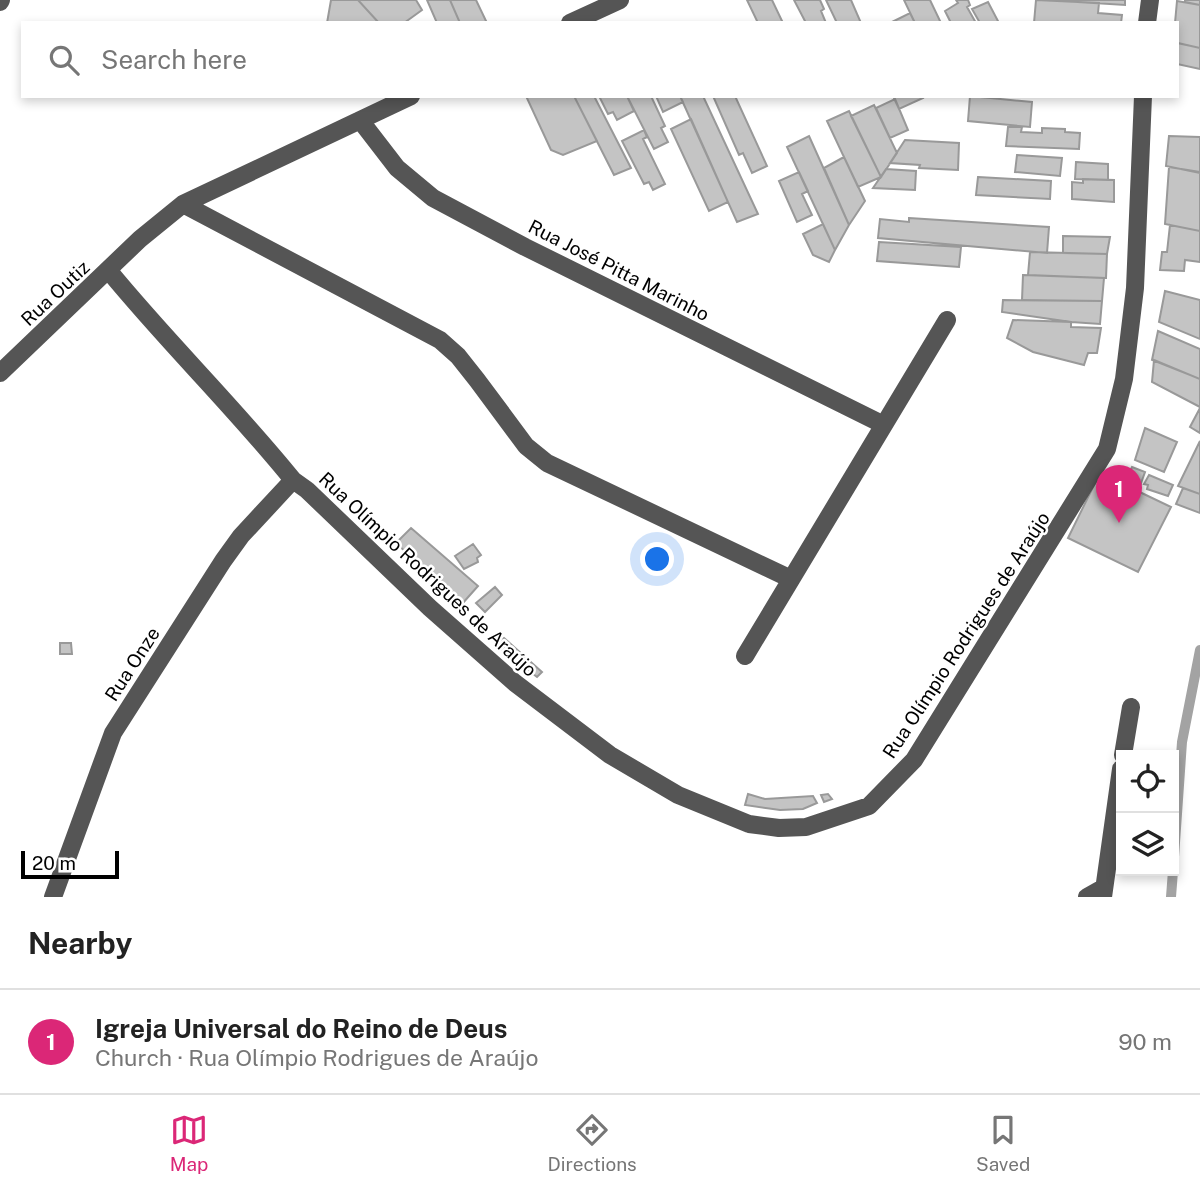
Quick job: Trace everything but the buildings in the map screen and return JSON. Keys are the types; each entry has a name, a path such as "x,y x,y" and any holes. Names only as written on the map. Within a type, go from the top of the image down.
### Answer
{"street":[{"path":"574,21 620,0"},
{"path":"1147,21 1150,0"},
{"name":"Rua Outiz","path":"0,373 140,239 183,204 407,98"},
{"name":"Rua Olímpio Rodrigues de Araújo","path":"109,271 146,315 225,399 293,480 515,683 610,755 678,795 750,824 779,828 806,827 869,806 914,760 1107,449 1124,379 1135,288 1143,98"},
{"name":"Rua José Pitta Marinho","path":"360,120 397,168 433,198 537,254 884,425"},
{"path":"183,204 440,340 471,372 526,446 547,463 791,579"},
{"path":"745,656 947,320"},
{"name":"Rua Onze","path":"52,897 113,733 223,561 241,536 293,480"},
{"path":"1125,750 1131,707"},
{"path":"1087,897 1103,893 1116,803"}],"waterway":[{"path":"1177,813 1182,742 1200,650"},
{"path":"1171,897 1173,876"}],"place":[{"name":"Igreja Universal do Reino de Deus","path":"1119,523"}]}
